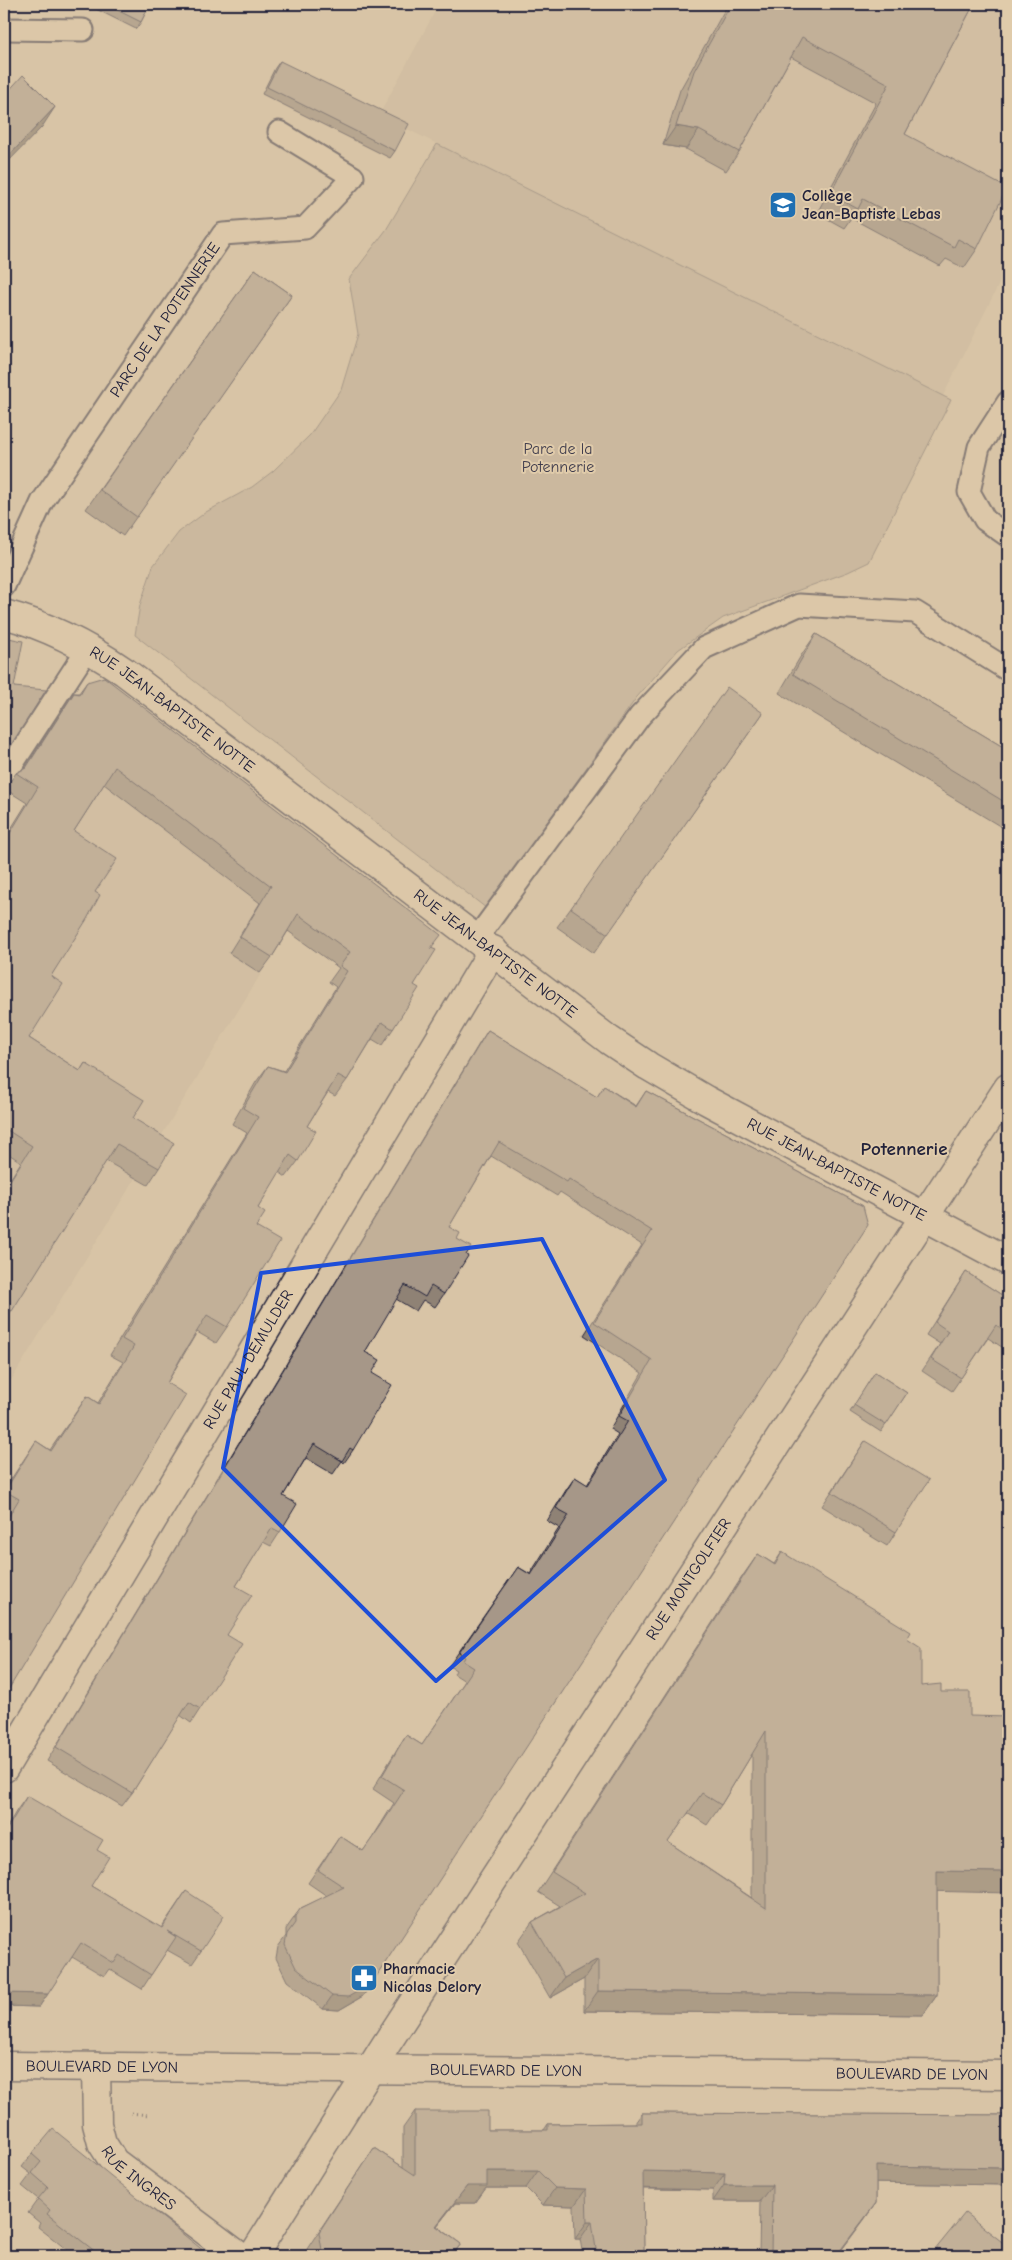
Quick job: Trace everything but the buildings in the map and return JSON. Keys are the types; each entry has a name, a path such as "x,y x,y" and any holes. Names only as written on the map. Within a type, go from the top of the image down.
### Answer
{"street":[{"name":"RUE JEAN-BAPTISTE NOTTE","path":"4,614 53,630 88,648 125,672 609,1040 648,1066 706,1100 1008,1261"},
{"name":"RUE PAUL DEMULDER","path":"4,1768 485,944"},
{"name":"RUE MONTGOLFIER","path":"253,2256 370,2070 1008,1088"},
{"name":"BOULEVARD DE LYON","path":"4,2066 1008,2075"},
{"name":"RUE INGRES","path":"96,2067 97,2124 102,2143 114,2162 239,2256"}],"lane":[{"path":"4,29 83,30"},
{"name":"PARC DE LA POTENNERIE","path":"4,586 42,502 223,234 305,228 353,177 279,132"},
{"path":"1008,402 979,447 970,492 985,520 1008,536"},
{"path":"485,944 640,716 704,648 799,605 915,612 1008,670"},
{"path":"4,777 88,648"}],"highlighted area":[{"path":"542,1239 665,1480 436,1681 223,1468 261,1273"}],"shaded area":[{"name":"Collège Jean-Baptiste Lebas","path":"439,4 1008,4 1008,266 942,398 379,115"},
{"path":"138,728 324,871 4,1392 4,893"}],"green space":[{"name":"Parc de la Potennerie","path":"437,144 951,400 869,562 848,572 723,618 678,650 637,697 486,908 135,635 140,605 153,566 179,532 206,512 252,487 273,471 310,435 341,390 358,334 349,279 386,230"}],"place":[{"name":"Collège Jean-Baptiste Lebas","path":"783,205"},
{"name":"Pharmacie Nicolas Delory","path":"364,1978"}],"district":[{"name":"Potennerie","path":"904,1149"}]}
